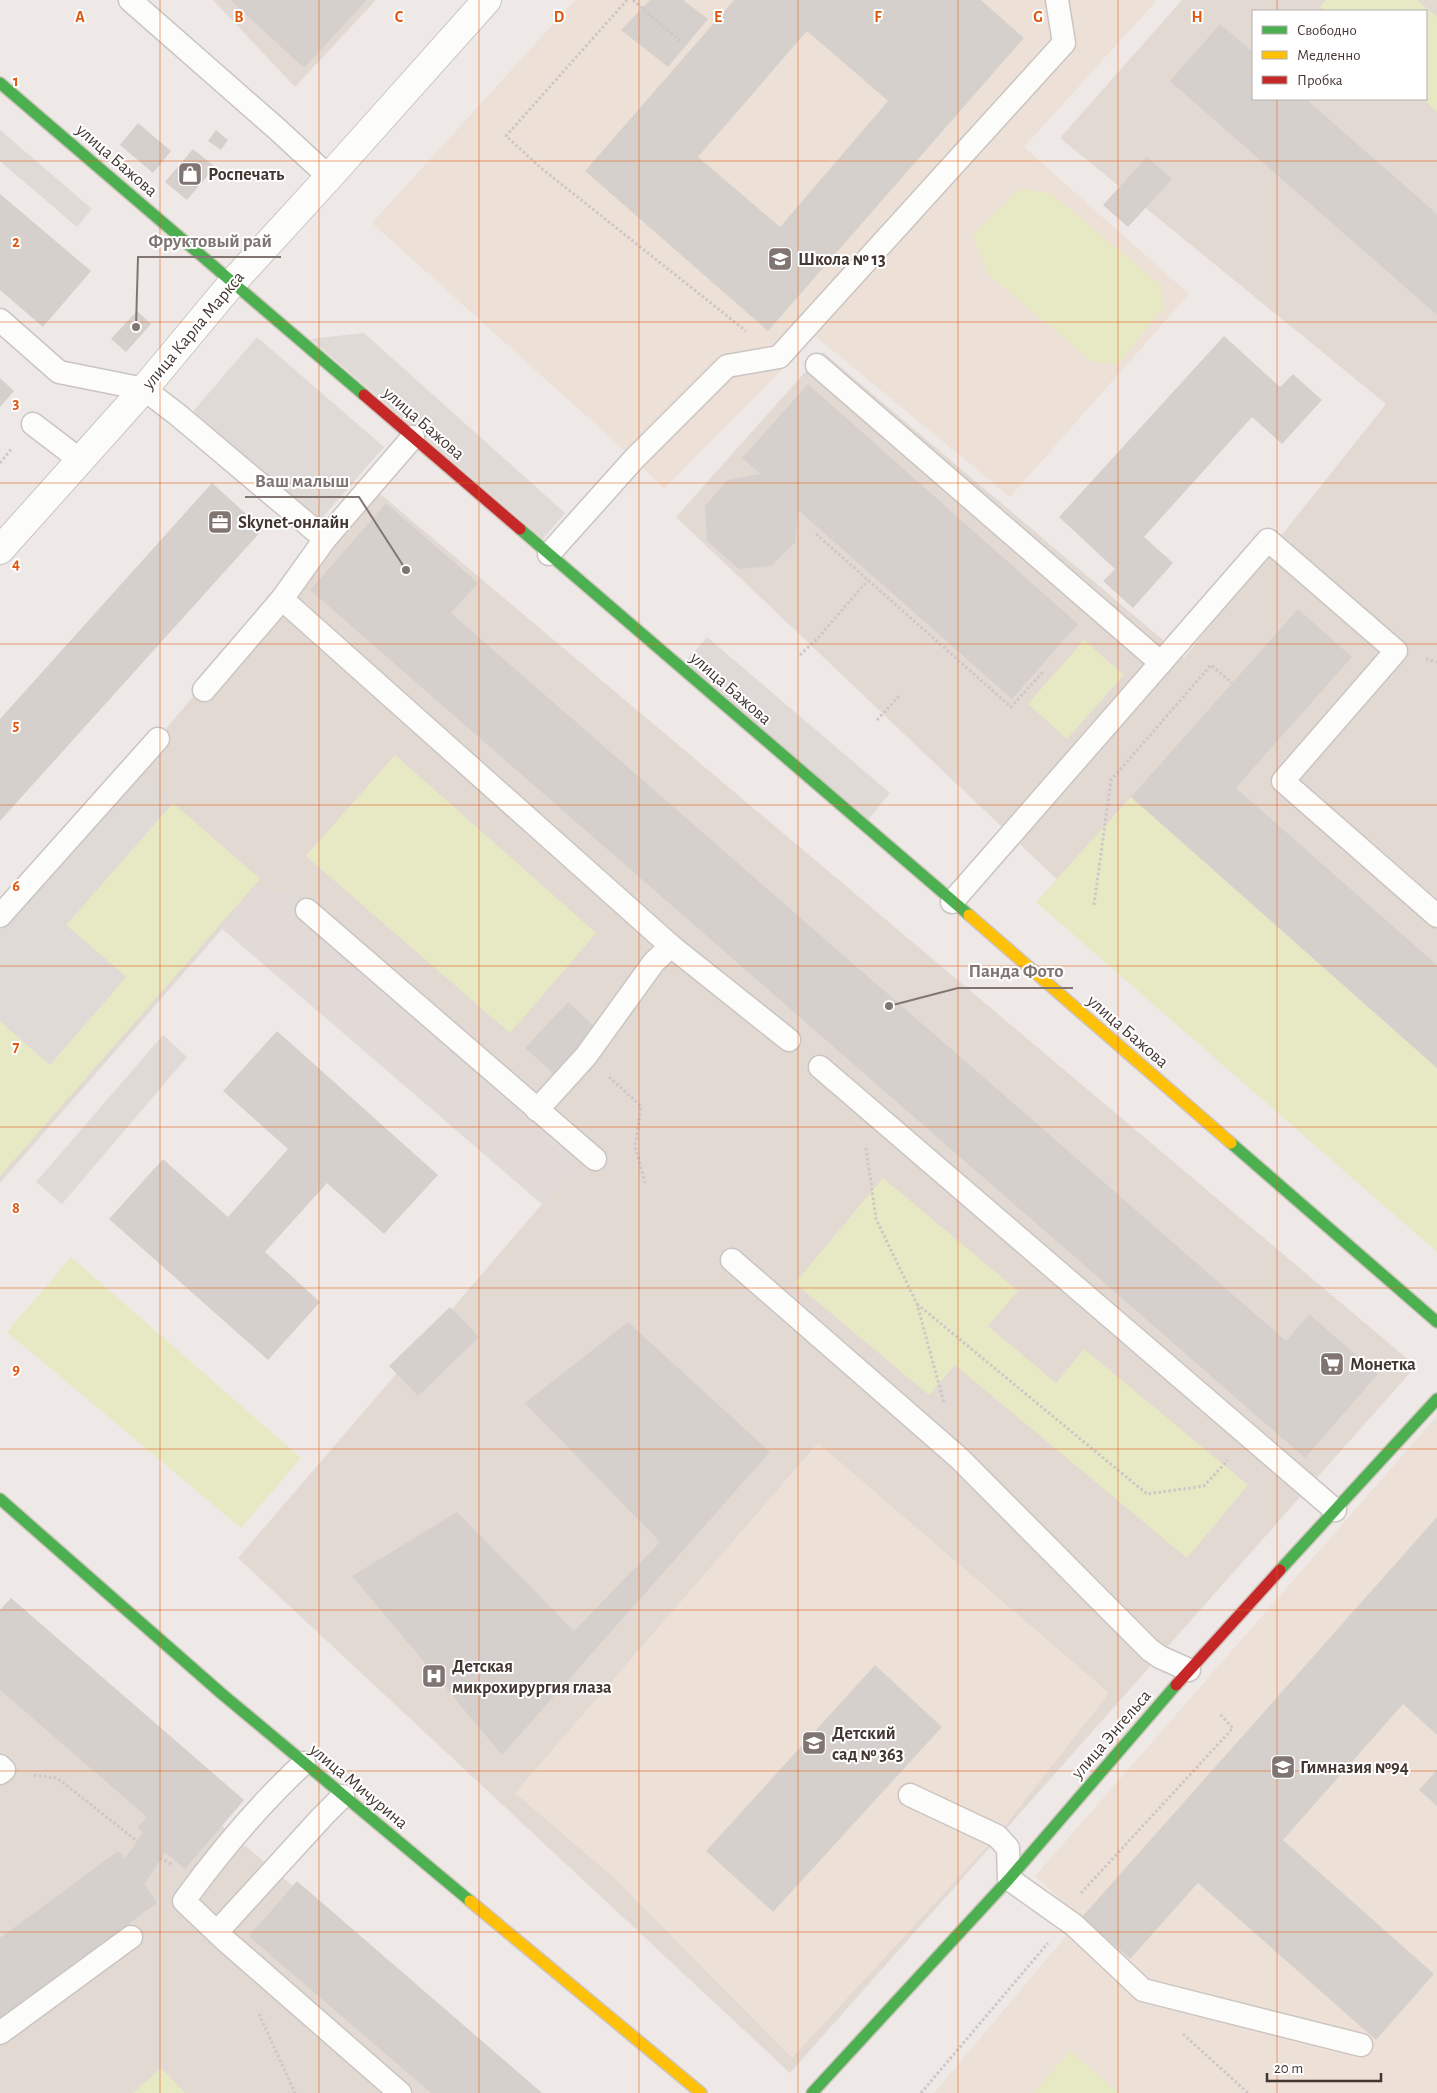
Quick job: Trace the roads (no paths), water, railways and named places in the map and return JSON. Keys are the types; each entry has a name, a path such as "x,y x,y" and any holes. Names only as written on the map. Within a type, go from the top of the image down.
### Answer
{"street":[{"name":"улица Карла Маркса","path":"0,550 144,389 232,282 329,178 487,0"},
{"name":"улица Бажова","path":"0,83 414,437 1437,1322"},
{"name":"улица Энгельса","path":"812,2093 1009,1880 1189,1670 1437,1399"},
{"name":"улица Мичурина","path":"0,1499 222,1694 702,2093"}],"lane":[{"path":"130,0 277,129 329,178"},
{"path":"549,554 634,459 727,366 779,357 1064,43 1056,0"},
{"path":"0,320 58,372 144,389 178,415 325,539"},
{"path":"817,365 1161,663"},
{"path":"32,424 80,460"},
{"path":"204,690 282,599 325,539 414,437"},
{"path":"952,902 1268,540 1396,651 1282,781 1437,916"},
{"path":"282,599 671,946 789,1040"},
{"path":"0,916 158,739"},
{"path":"307,910 594,1159"},
{"path":"537,1110 586,1056 654,962 671,946"},
{"path":"820,1066 1335,1510"},
{"path":"732,1260 959,1458 1150,1650 1189,1670"},
{"path":"304,1763 282,1784 184,1900 217,1932 400,2093"},
{"path":"910,1795 997,1836 1008,1848 1009,1880 1074,1925 1143,1990 1361,2045"},
{"path":"217,1932 315,1824 343,1796"},
{"path":"0,2033 131,1937"}],"place":[{"name":"Роспечать","path":"190,174"},
{"name":"Школа № 13","path":"780,259"},
{"name":"Фруктовый рай","path":"136,327"},
{"name":"Skynet-онлайн","path":"220,522"},
{"name":"Ваш малыш","path":"406,570"},
{"name":"Панда Фото","path":"889,1006"},
{"name":"Монетка","path":"1332,1364"},
{"name":"Детская микрохирургия глаза","path":"434,1676"},
{"name":"Детский сад № 363","path":"814,1743"},
{"name":"Гимназия №94","path":"1283,1767"}]}
